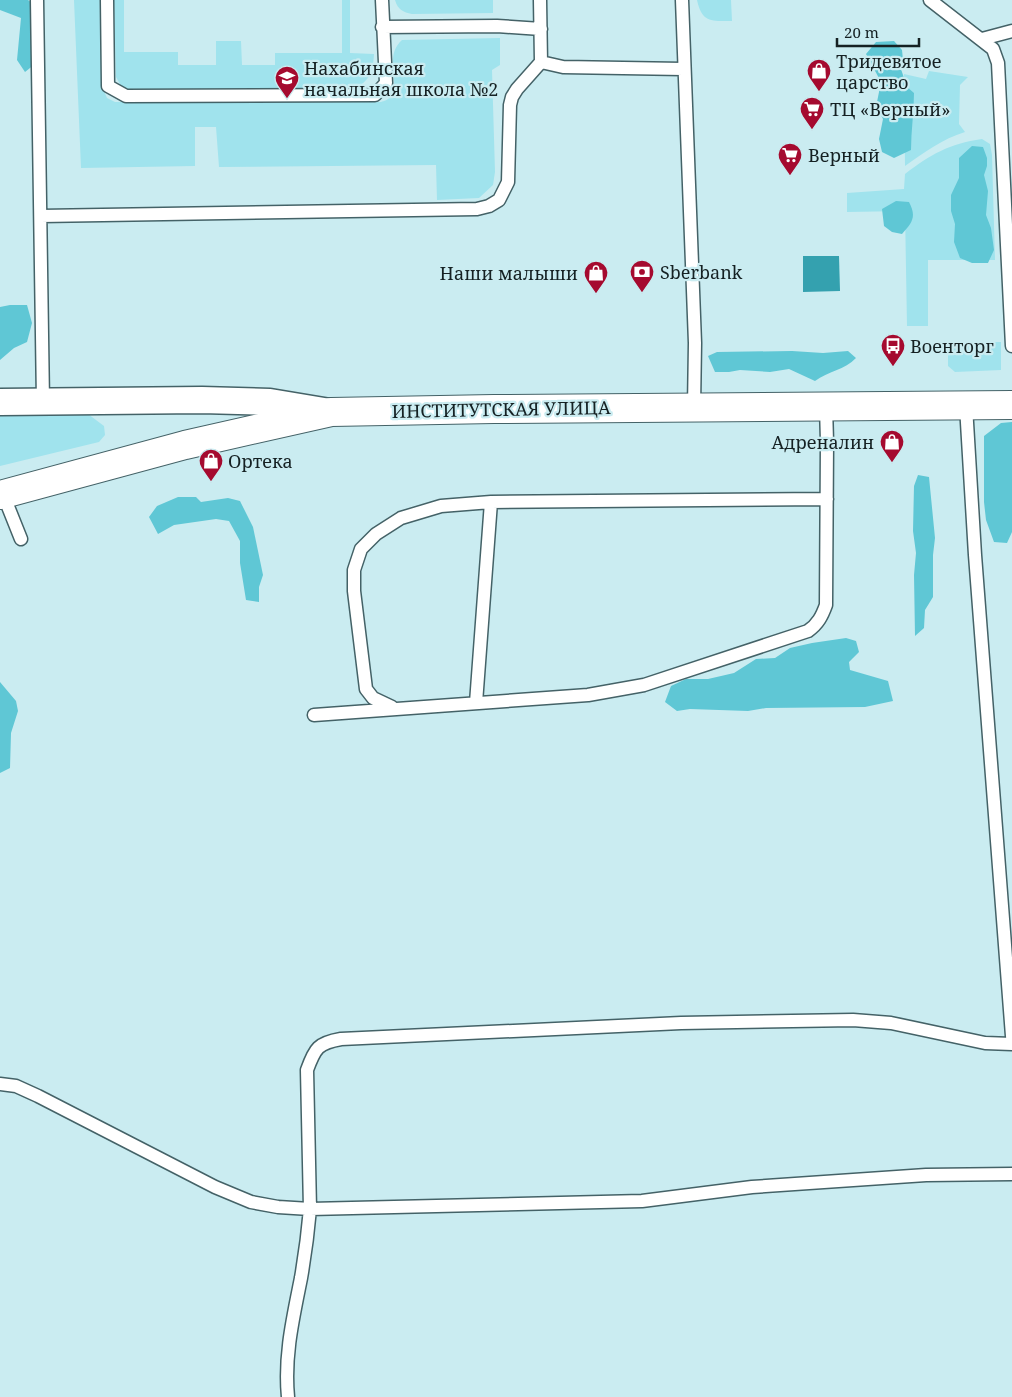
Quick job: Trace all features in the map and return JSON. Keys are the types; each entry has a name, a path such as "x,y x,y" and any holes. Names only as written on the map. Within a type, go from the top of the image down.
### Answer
{"street":[{"path":"0,402 202,400 270,402 331,412"},
{"name":"ИНСТИТУТСКАЯ УЛИЦА","path":"2,494 185,445 331,412 1012,405"}],"lane":[{"path":"37,0 43,402"},
{"path":"107,0 108,86 126,96 375,95 386,83 382,0"},
{"path":"40,216 468,209 489,206 499,200 508,182 510,105 512,97 541,62 540,0"},
{"path":"682,0 683,69 695,343 694,407"},
{"path":"930,0 993,49 998,63 1012,346"},
{"path":"382,27 497,26 541,29"},
{"path":"982,39 1012,31"},
{"path":"541,62 563,67 683,69"},
{"path":"314,715 588,694 644,685 808,631 815,626 822,616 826,605 826,406"},
{"path":"966,406 975,555 1012,1036"},
{"path":"2,494 21,539"},
{"path":"397,709 382,704 373,698 366,689 354,592 354,570 361,550 376,534 402,518 441,506 491,502 827,499"},
{"path":"476,703 491,502"},
{"path":"288,1397 286,1380 287,1354 306,1250 310,1209 307,1070 313,1053 326,1041 341,1038 682,1022 854,1020 891,1023 985,1043 1012,1044"},
{"path":"0,1084 16,1086 38,1096 215,1187 250,1202 278,1207 310,1209 642,1201 752,1187 926,1175 1012,1174"}],"shaded area":[{"path":"0,0 28,0 36,6 35,64 25,72 17,60 21,18 0,10"},
{"path":"74,0 100,0 103,89 107,98 115,102 381,102 390,97 394,91 394,54 396,47 402,40 500,38 500,65 492,70 495,172 493,185 479,198 437,200 436,165 219,167 216,127 195,127 195,166 81,168"},
{"path":"114,0 124,0 124,52 178,52 178,65 216,65 216,41 241,41 242,65 275,65 275,53 342,53 342,0 350,0 350,53 374,54 371,72 366,81 350,91 128,90 121,86 116,77"},
{"path":"395,0 493,0 493,13 412,14 401,10"},
{"path":"697,0 731,0 732,21 718,21 705,17 699,8"},
{"path":"894,41 902,50 903,60 900,66 907,87 914,93 911,150 894,158 882,152 879,139 883,119 876,107 881,82 866,54 876,42"},
{"path":"929,71 968,77 960,85 959,124 965,132 941,142 905,166 904,74 926,79"},
{"path":"982,139 990,144 992,155 995,260 928,260 928,326 907,326 905,211 847,212 847,193 904,189 905,174 923,161 950,147"},
{"path":"972,146 983,147 987,158 984,175 988,191 986,215 991,228 994,250 988,263 972,263 960,258 954,242 955,224 951,211 951,195 959,178 959,158"},
{"path":"896,201 909,202 913,212 911,223 902,234 892,232 884,226 882,209"},
{"path":"803,256 839,256 840,291 803,292"},
{"path":"27,305 32,323 27,342 14,348 0,360 0,307"},
{"path":"948,342 1001,342 1001,370 955,372 948,366"},
{"path":"792,351 823,353 848,351 856,358 847,365 815,381 789,369 770,372 740,370 715,372 708,356 717,352"},
{"path":"0,414 88,414 104,426 105,435 99,442 0,466"},
{"path":"1012,422 1012,532 1007,543 994,542 986,520 984,502 984,436 1001,423"},
{"path":"918,475 929,477 935,538 933,597 925,610 924,628 915,636 914,575 916,553 913,531 914,486"},
{"path":"178,497 196,497 201,502 228,498 240,501 253,527 263,575 259,587 259,602 246,600 240,563 240,541 229,521 216,519 174,525 158,534 149,517 157,506"},
{"path":"846,638 856,641 859,652 849,662 850,670 888,681 893,701 865,707 766,708 748,711 690,709 677,711 665,702 671,686 686,679 708,679 734,673 756,659 775,658 790,648"},
{"path":"0,682 16,701 18,711 11,733 10,768 0,773"}],"place":[{"name":"Тридевятое царство","path":"819,92"},
{"name":"Нахабинская начальная школа №2","path":"287,99"},
{"name":"ТЦ «Верный»","path":"812,130"},
{"name":"Верный","path":"790,176"},
{"name":"Sberbank","path":"642,293"},
{"name":"Наши малыши","path":"596,294"},
{"name":"Военторг","path":"893,367"},
{"name":"Адреналин","path":"892,463"},
{"name":"Ортека","path":"211,482"}]}
